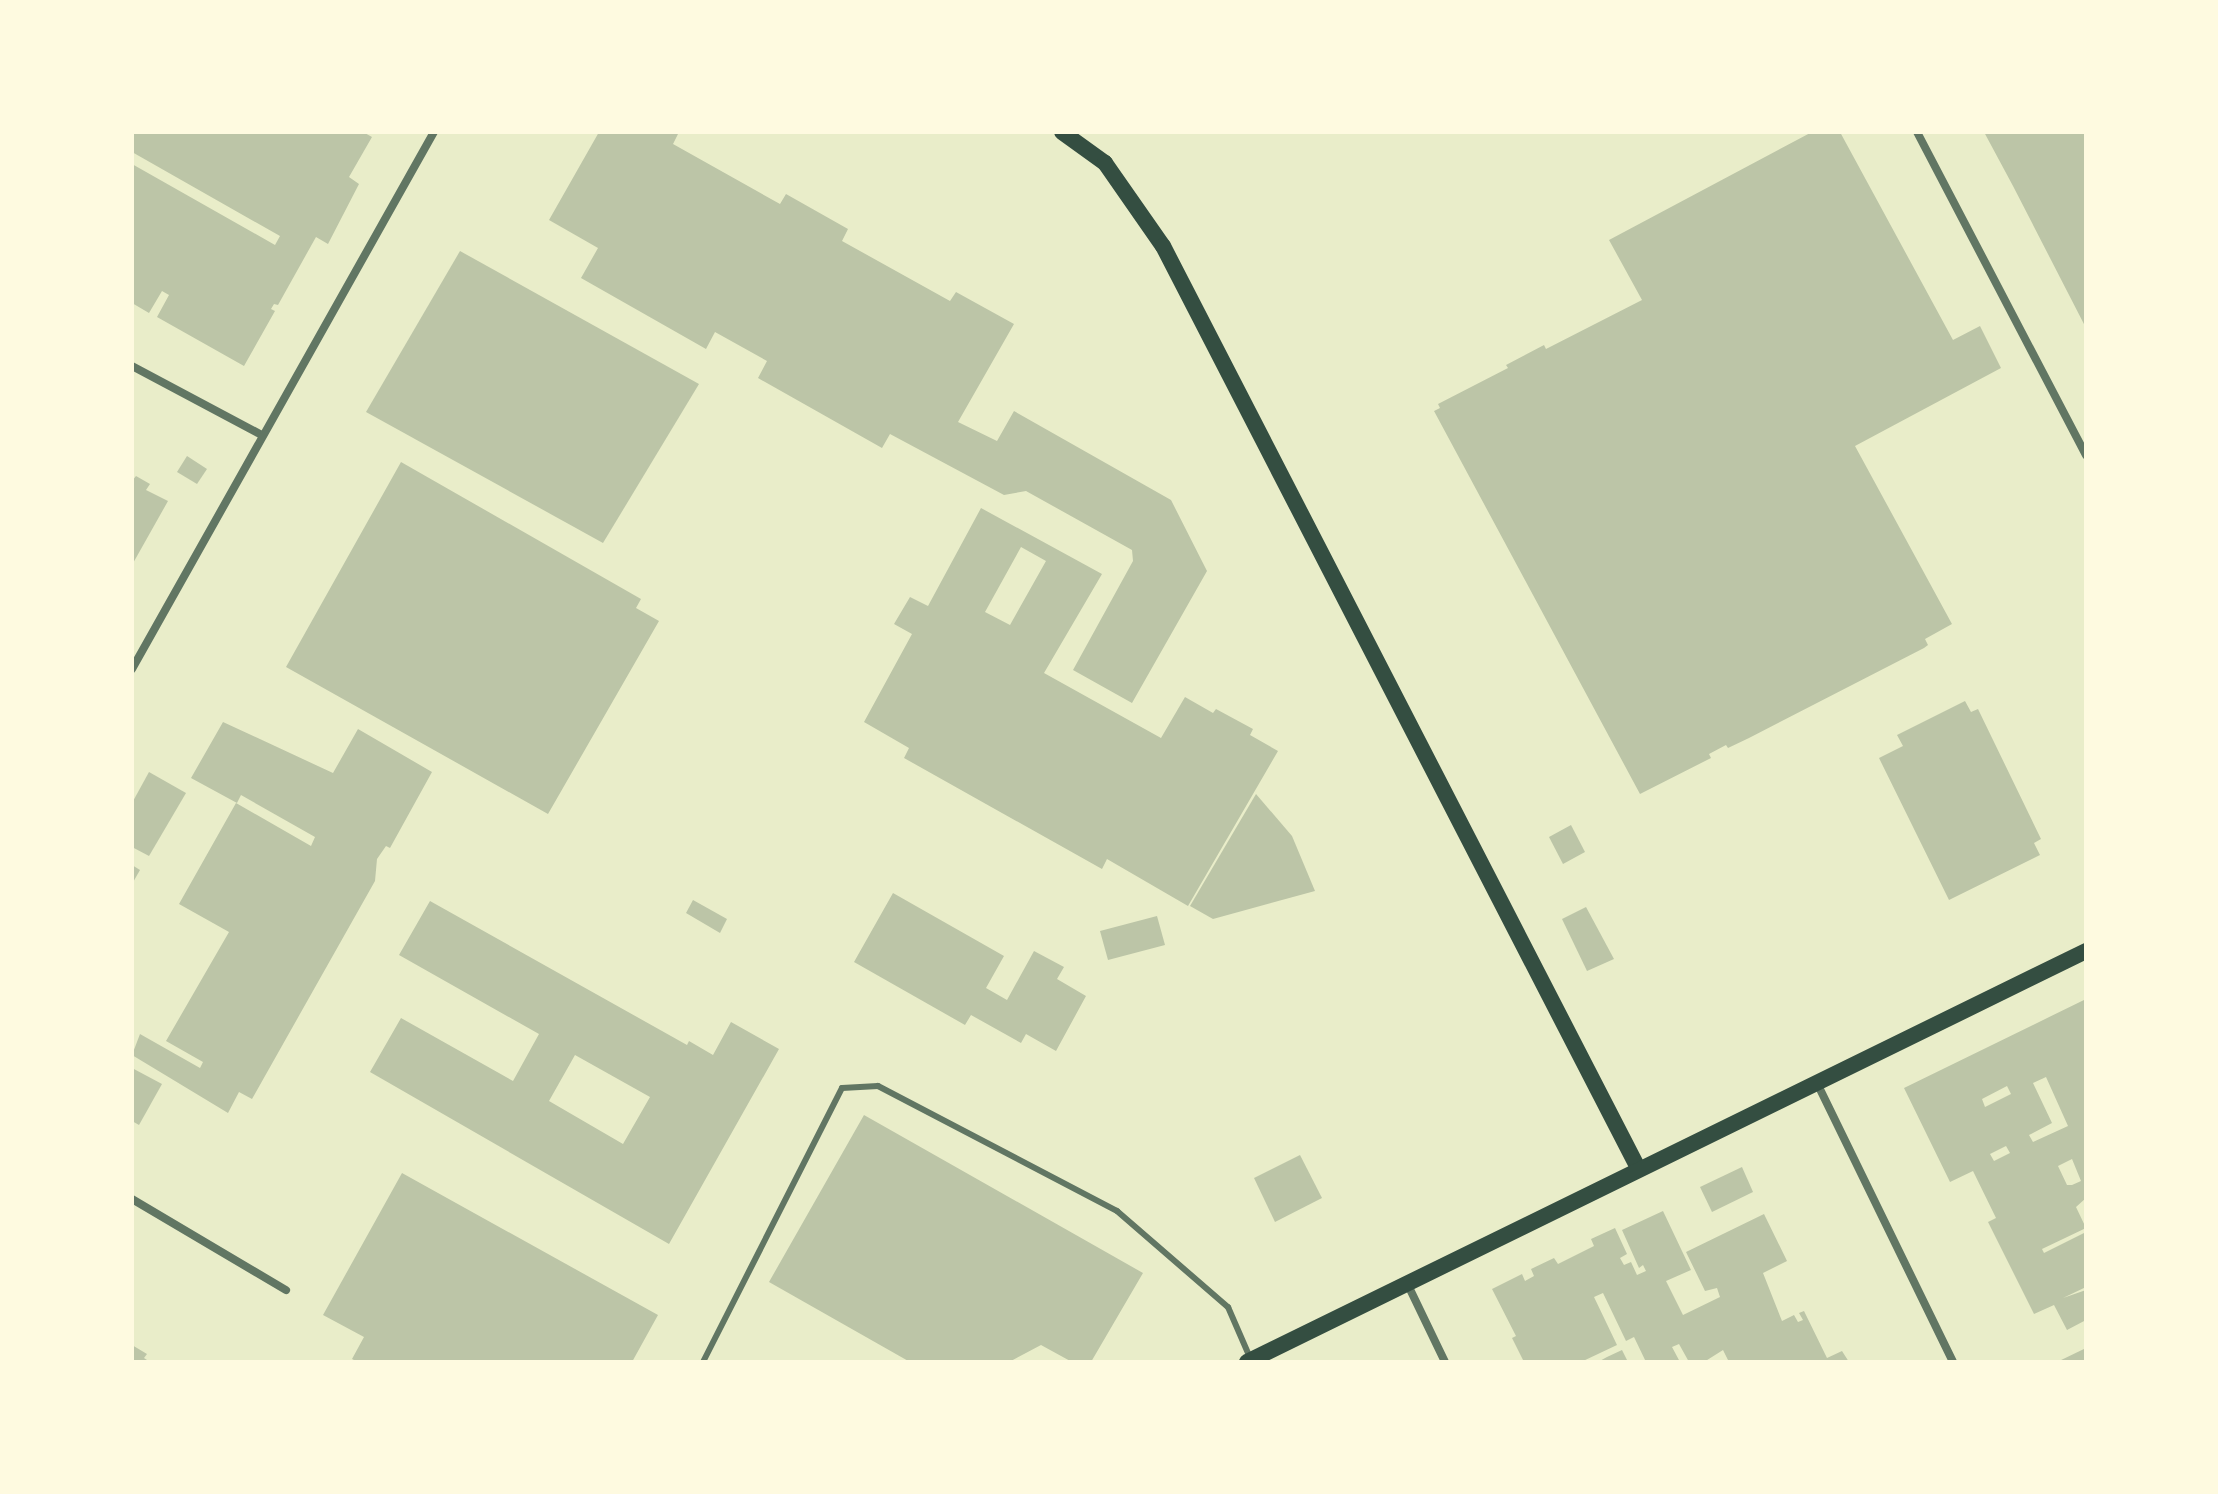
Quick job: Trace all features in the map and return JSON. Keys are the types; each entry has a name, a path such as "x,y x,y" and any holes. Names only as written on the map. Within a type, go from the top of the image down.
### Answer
{"main road":[{"path":"1062,132 1105,163 1163,246 1638,1168"},
{"path":"1249,1361 2086,951"}],"street":[{"path":"132,669 434,132"},
{"path":"1917,132 2086,455"},
{"path":"132,366 262,435"},
{"path":"1817,1083 1953,1362"},
{"path":"132,1199 286,1290"},
{"path":"1407,1283 1445,1362"}],"lane":[{"path":"703,1362 842,1088 878,1086 1117,1211 1228,1307 1249,1361"}],"building":[{"path":"132,132 363,132 372,137 349,177 359,184 328,244 316,237 278,305 274,304 271,309 275,311 244,366 157,317 169,295 162,291 149,313 132,303 132,164 275,245 280,236 132,152"},
{"path":"599,132 674,132 678,134 673,144 780,204 786,194 848,229 842,241 950,301 956,292 1014,324 958,422 997,441 1014,411 1171,500 1207,571 1132,703 1073,670 1133,561 1132,550 1026,491 1004,495 890,434 882,448 758,378 767,361 715,332 706,349 581,278 598,248 549,220"},
{"path":"1812,132 1840,132 1953,340 1980,326 2001,368 1855,446 1952,624 1925,639 1928,645 1924,648 1749,738 1728,748 1726,745 1709,754 1711,758 1640,794 1434,411 1440,408 1438,404 1508,368 1506,365 1544,345 1546,349 1642,300 1609,240"},
{"path":"1984,132 2086,132 2086,328 2013,186"},
{"path":"460,251 699,384 603,543 366,412"},
{"path":"187,456 207,469 197,484 177,472"},
{"path":"401,462 641,599 636,608 659,621 548,814 286,667"},
{"path":"136,476 150,484 146,490 168,501 132,565 132,481"},
{"path":"981,508 1102,574 1044,673 1161,738 1185,697 1213,713 1216,709 1253,729 1250,735 1278,751 1188,906 1107,859 1102,869 904,758 909,748 864,722 912,634 894,624 910,597 928,606","holes":["1021,547 1046,561 1010,625 985,612"]},
{"path":"1965,701 1971,712 1978,709 2041,839 2034,843 2040,855 1949,900 1879,758 1903,746 1897,735"},
{"path":"223,722 333,773 358,729 432,772 390,848 386,846 377,859 375,881 252,1099 239,1092 228,1113 132,1055 140,1034 200,1068 203,1062 166,1041 229,932 179,904 236,803 311,846 315,837 241,795 237,803 191,778"},
{"path":"149,772 186,793 149,856 132,847 132,803"},
{"path":"1256,794 1292,836 1315,891 1213,919 1190,906"},
{"path":"1571,825 1585,852 1563,864 1549,837"},
{"path":"132,865 140,870 132,884"},
{"path":"893,893 1004,956 986,988 1007,1000 1034,951 1064,967 1057,979 1086,996 1056,1051 1026,1034 1021,1043 971,1015 965,1025 854,962"},
{"path":"693,900 727,919 720,933 686,913"},
{"path":"430,901 687,1045 689,1041 713,1055 731,1022 779,1049 669,1244 370,1072 401,1018 513,1081 539,1034 399,955","holes":["575,1055 650,1097 623,1144 549,1101"]},
{"path":"1586,907 1614,959 1587,971 1562,919"},
{"path":"1157,916 1165,945 1108,960 1100,931"},
{"path":"2086,999 2086,1198 2076,1207 2086,1228 2042,1249 2044,1253 2086,1232 2086,1287 2063,1298 2086,1290 2086,1320 2067,1330 2054,1305 2034,1314 1988,1222 1996,1218 1973,1171 1950,1182 1904,1088","holes":["2046,1077 2068,1126 2033,1142 2029,1135 2052,1123 2033,1083","2007,1086 2011,1094 1985,1107 1982,1099","2006,1146 2010,1153 1994,1161 1990,1154","2072,1159 2081,1181 2067,1185 2058,1166"]},
{"path":"132,1068 162,1084 139,1125 132,1121"},
{"path":"864,1115 1143,1273 1091,1362 1072,1362 1041,1345 1009,1362 910,1362 769,1282"},
{"path":"1300,1155 1322,1198 1275,1222 1254,1178"},
{"path":"1742,1167 1753,1192 1712,1212 1700,1187"},
{"path":"402,1173 658,1315 632,1362 358,1362 352,1359 364,1337 323,1315"},
{"path":"1663,1211 1691,1270 1666,1281 1683,1315 1720,1297 1717,1288 1705,1291 1686,1252 1764,1214 1787,1261 1763,1273 1782,1321 1794,1315 1798,1322 1803,1320 1799,1313 1804,1311 1827,1358 1842,1351 1849,1362 1729,1362 1723,1350 1704,1362 1689,1362 1679,1344 1672,1347 1680,1362 1646,1362 1634,1337 1626,1341 1603,1293 1594,1297 1617,1345 1581,1362 1524,1362 1512,1338 1516,1336 1492,1289 1522,1274 1525,1281 1534,1276 1531,1269 1554,1258 1558,1264 1594,1246 1591,1239 1615,1228 1627,1254 1620,1258 1624,1265 1631,1262 1637,1275 1646,1271 1643,1265 1639,1268 1622,1230"},
{"path":"132,1345 147,1354 144,1358 150,1362 132,1362"},
{"path":"2086,1348 2086,1362 2057,1362"},
{"path":"1622,1350 1628,1362 1598,1362 1607,1357"}]}
